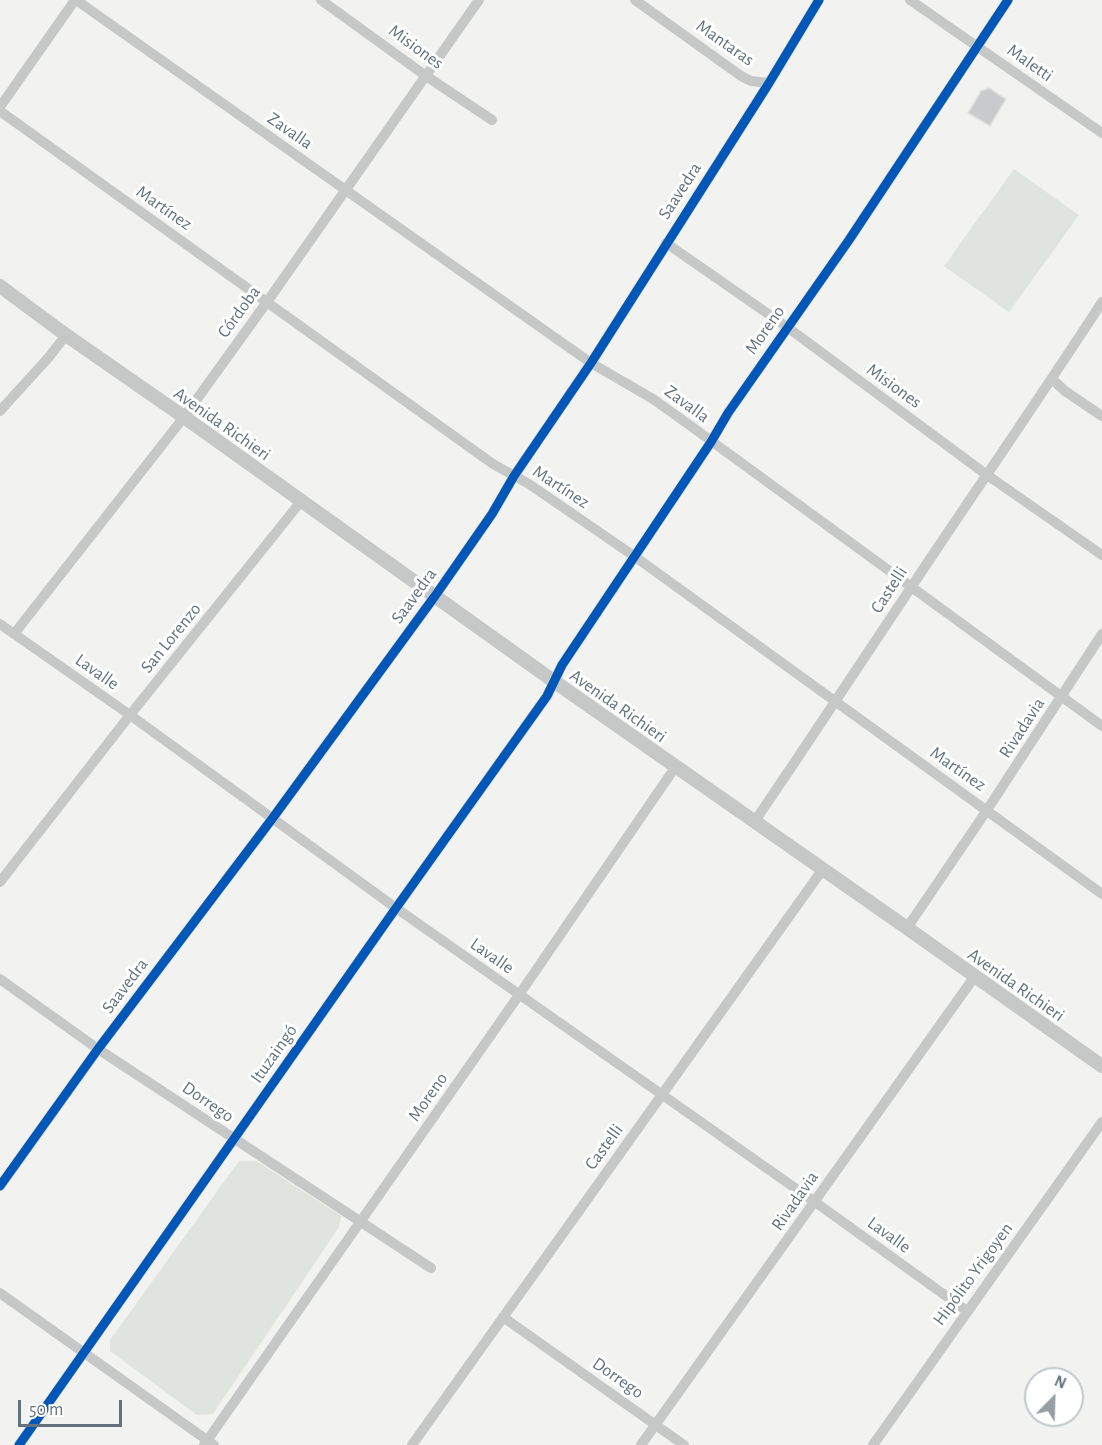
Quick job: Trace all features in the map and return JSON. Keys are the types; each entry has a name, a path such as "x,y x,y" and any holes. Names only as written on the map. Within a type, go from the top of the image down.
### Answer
{"street":[{"path":"0,109 76,0"},
{"name":"Zavalla","path":"76,0 591,363 652,399 1102,726"},
{"name":"Misiones","path":"321,0 426,76 492,120"},
{"name":"Córdoba","path":"14,634 184,417 479,0"},
{"name":"Mantaras","path":"635,0 741,76 751,81 769,83"},
{"name":"Saavedra","path":"0,1186 98,1049 272,819 492,514 514,476 591,363 769,83 819,0"},
{"name":"Maletti","path":"910,0 1102,133"},
{"name":"Moreno","path":"555,682 562,665 728,413 849,240 1008,0"},
{"name":"Martínez","path":"0,109 493,464 529,484 634,556 1102,894"},
{"name":"Misiones","path":"666,243 787,327 987,475 1102,555"},
{"name":"Avenida Richieri","path":"0,286 555,682 1102,1066"},
{"name":"Castelli","path":"755,821 1102,302"},
{"path":"0,411 66,335"},
{"path":"1052,379 1065,391 1102,416"},
{"name":"San Lorenzo","path":"0,882 302,500"},
{"name":"Lavalle","path":"0,624 130,715 396,908 967,1311"},
{"name":"Rivadavia","path":"907,928 1102,634"},
{"name":"Ituzaingó","path":"19,1445 555,682"},
{"name":"Moreno","path":"208,1443 676,766"},
{"name":"Castelli","path":"412,1445 823,869"},
{"name":"Rivadavia","path":"641,1445 975,976"},
{"name":"Dorrego","path":"0,979 98,1049 430,1268"},
{"name":"Hipólito Yrigoyen","path":"873,1445 1102,1122"},
{"path":"0,1293 208,1443"},
{"name":"Dorrego","path":"503,1317 684,1445"}],"shaded area":[{"path":"1014,169 1079,215 1009,312 944,266"},
{"path":"239,1161 257,1161 341,1216 339,1227 213,1414 197,1415 110,1351 110,1340"}],"building":[{"path":"989,88 1006,99 990,126 968,113 981,91"}],"cycle path":[{"path":"0,1186 98,1049 272,819 492,514 514,476 591,363 769,83 819,0"},
{"path":"19,1445 547,696 562,665 728,413 849,240 1008,0"}]}
